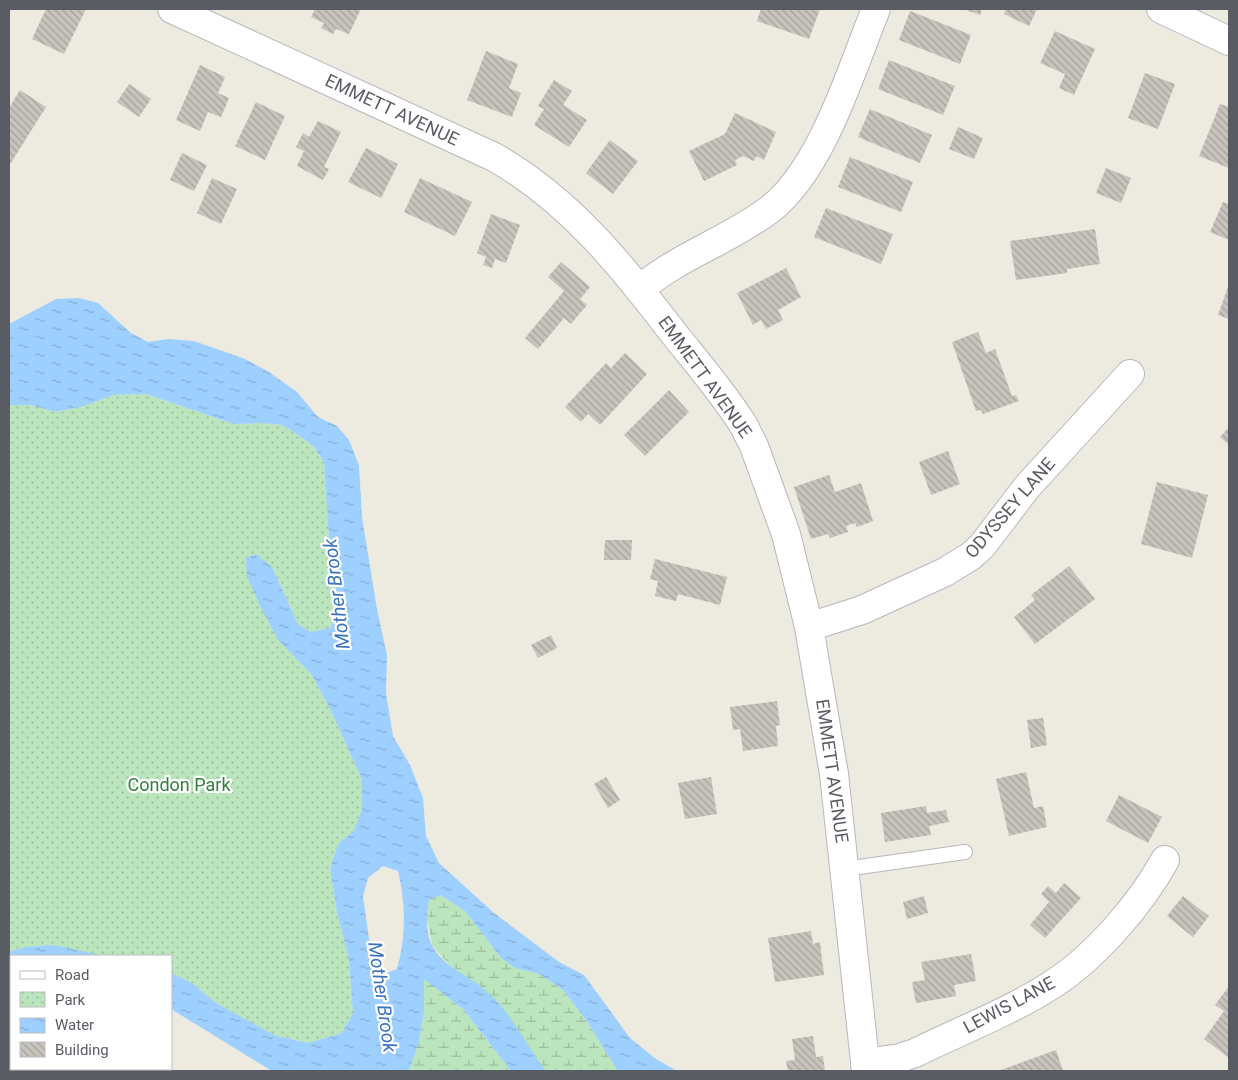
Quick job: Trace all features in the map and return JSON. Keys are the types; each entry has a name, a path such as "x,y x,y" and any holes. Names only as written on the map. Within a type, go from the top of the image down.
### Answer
{"street":[{"name":"EMMETT AVENUE","path":"172,9 513,167 531,179 565,207 599,241 640,289 735,411 754,446 794,562 809,627 834,774 865,1067"},
{"path":"640,289 676,262 770,210 796,183 806,170 827,130 876,9"},
{"path":"1161,9 1229,41"},
{"name":"ODYSSEY LANE","path":"809,627 862,610 945,572 971,556 982,546 1027,487 1130,374"},
{"name":"LEWIS LANE","path":"865,1067 915,1053 1052,984 1082,962 1137,904 1165,860"}],"lane":[{"path":"845,869 966,852"}],"shaded area":[{"path":"10,1043 10,1070 103,1071 9,1071"}],"green space":[{"name":"Condon Park","path":"146,394 234,424 261,423 282,425 314,447 324,462 329,540 339,612 329,629 311,632 298,624 272,567 279,641 312,675 333,715 362,780 362,810 353,833 338,844 330,869 337,912 349,960 353,1013 342,1033 308,1043 274,1035 216,1003 192,983 172,973 172,955 102,955 46,946 22,948 9,952 9,405 30,405 56,412 84,406 113,395"},
{"path":"441,895 465,911 501,958 515,968 539,974 563,990 586,1020 618,1071 546,1071 484,989 450,966 432,945 427,919 429,900"},
{"path":"424,978 464,1010 511,1071 409,1071 419,1042 424,1012"}],"water":[{"name":"Mother Brook","path":"79,298 98,303 131,333 148,342 168,339 194,341 245,359 269,372 297,392 318,417 337,426 349,440 359,465 362,517 377,609 387,655 386,693 393,736 410,765 423,798 426,836 439,863 494,913 559,962 584,975 630,1038 656,1059 677,1071 618,1071 586,1020 563,990 539,974 515,968 501,958 465,911 441,895 429,900 427,929 432,945 449,965 494,998 510,1017 546,1071 511,1071 464,1010 424,979 424,1012 419,1042 409,1071 272,1071 172,1010 172,973 192,983 216,1003 274,1035 308,1043 342,1033 353,1013 349,960 337,912 330,869 338,844 353,832 362,810 362,780 333,715 312,675 279,641 261,608 247,576 246,558 256,554 272,567 298,624 311,632 330,628 339,612 329,540 324,462 314,447 282,425 261,423 234,424 146,394 113,395 84,406 56,412 30,405 9,405 9,324 56,299","holes":["383,866 398,871 404,920 400,957 397,969 387,973 378,964 369,939 363,896 368,878"]},
{"path":"53,945 101,955 10,955 10,988 9,952 25,947"}],"building":[{"path":"46,9 86,9 64,54 32,39"},
{"path":"315,9 361,9 349,34 336,29 333,34 321,28 324,23 311,17"},
{"path":"761,9 820,9 809,39 757,21"},
{"path":"963,9 982,9 980,15"},
{"path":"1006,9 1037,9 1029,26 1004,14"},
{"path":"910,11 971,35 960,64 899,40"},
{"path":"1055,31 1095,49 1074,95 1059,88 1065,74 1040,63"},
{"path":"486,51 518,64 509,88 521,93 512,117 467,100"},
{"path":"889,60 955,86 943,115 878,89"},
{"path":"200,65 225,77 218,93 229,98 221,117 208,112 200,131 176,120"},
{"path":"1145,73 1175,84 1158,129 1128,118"},
{"path":"554,80 572,91 563,105 587,120 569,147 534,125 544,109 538,106"},
{"path":"129,84 151,99 139,117 117,102"},
{"path":"20,90 46,107 9,166 9,108"},
{"path":"256,102 285,116 265,160 235,146"},
{"path":"1220,104 1229,107 1229,168 1199,156"},
{"path":"870,109 932,135 920,163 858,137"},
{"path":"735,113 776,132 764,160 756,156 754,161 743,156 735,160 737,165 704,181 689,151 725,134"},
{"path":"318,121 341,132 324,167 329,169 323,180 297,166 304,151 296,147 303,133 309,137"},
{"path":"958,127 983,138 974,159 949,149"},
{"path":"610,140 638,161 613,194 586,173"},
{"path":"366,148 398,164 381,198 348,182"},
{"path":"182,153 207,165 194,191 170,180"},
{"path":"850,157 913,182 901,212 838,187"},
{"path":"1106,168 1131,178 1121,203 1096,193"},
{"path":"212,178 237,189 221,224 197,213"},
{"path":"420,178 472,202 455,236 404,212"},
{"path":"1223,202 1229,204 1229,240 1210,232"},
{"path":"826,208 893,234 881,264 814,237"},
{"path":"491,214 520,225 506,263 495,259 492,268 483,265 486,257 477,253"},
{"path":"1095,229 1100,264 1067,269 1067,273 1016,280 1010,241"},
{"path":"561,262 590,287 580,299 587,305 571,324 564,318 538,349 525,338 564,291 548,277"},
{"path":"786,268 801,297 778,310 783,320 766,329 761,320 753,325 737,293"},
{"path":"1229,284 1229,319 1218,315"},
{"path":"978,332 986,353 995,349 1012,396 1016,395 1019,401 983,414 981,410 976,411 952,342"},
{"path":"625,353 647,374 600,425 588,414 581,422 565,407 606,363 611,368"},
{"path":"669,390 689,412 645,456 624,435"},
{"path":"1229,427 1229,445 1220,437"},
{"path":"948,451 960,484 931,495 919,462"},
{"path":"829,475 835,492 861,483 873,521 857,527 855,523 846,526 848,532 830,538 828,534 811,539 794,487"},
{"path":"1157,482 1208,495 1192,558 1141,544"},
{"path":"605,540 632,540 631,560 604,560"},
{"path":"655,559 727,577 720,605 678,594 676,601 655,596 658,581 650,579"},
{"path":"1069,566 1095,599 1035,644 1014,617 1035,600 1031,595"},
{"path":"551,635 557,648 538,658 531,645"},
{"path":"777,701 780,725 776,726 778,746 743,751 740,729 733,730 730,707"},
{"path":"1043,718 1047,745 1031,748 1027,720"},
{"path":"1026,772 1034,808 1043,806 1047,827 1009,836 996,779"},
{"path":"606,777 620,800 608,808 594,784"},
{"path":"711,777 717,814 685,819 678,783"},
{"path":"1119,795 1162,817 1148,843 1106,821"},
{"path":"926,806 927,813 946,810 949,822 929,826 931,835 885,842 881,813"},
{"path":"1064,883 1081,898 1045,938 1030,925 1049,902 1041,894 1048,886 1056,893"},
{"path":"924,896 928,913 907,919 903,902"},
{"path":"1183,896 1209,916 1193,937 1167,916"},
{"path":"811,931 813,944 820,942 824,975 775,982 768,938"},
{"path":"971,954 976,981 954,985 956,996 916,1003 912,982 925,980 921,962"},
{"path":"1229,986 1229,1058 1204,1039 1224,1011 1215,1005"},
{"path":"813,1036 816,1057 823,1056 825,1071 788,1071 786,1061 795,1060 792,1039"},
{"path":"1056,1050 1063,1071 998,1071"}]}
